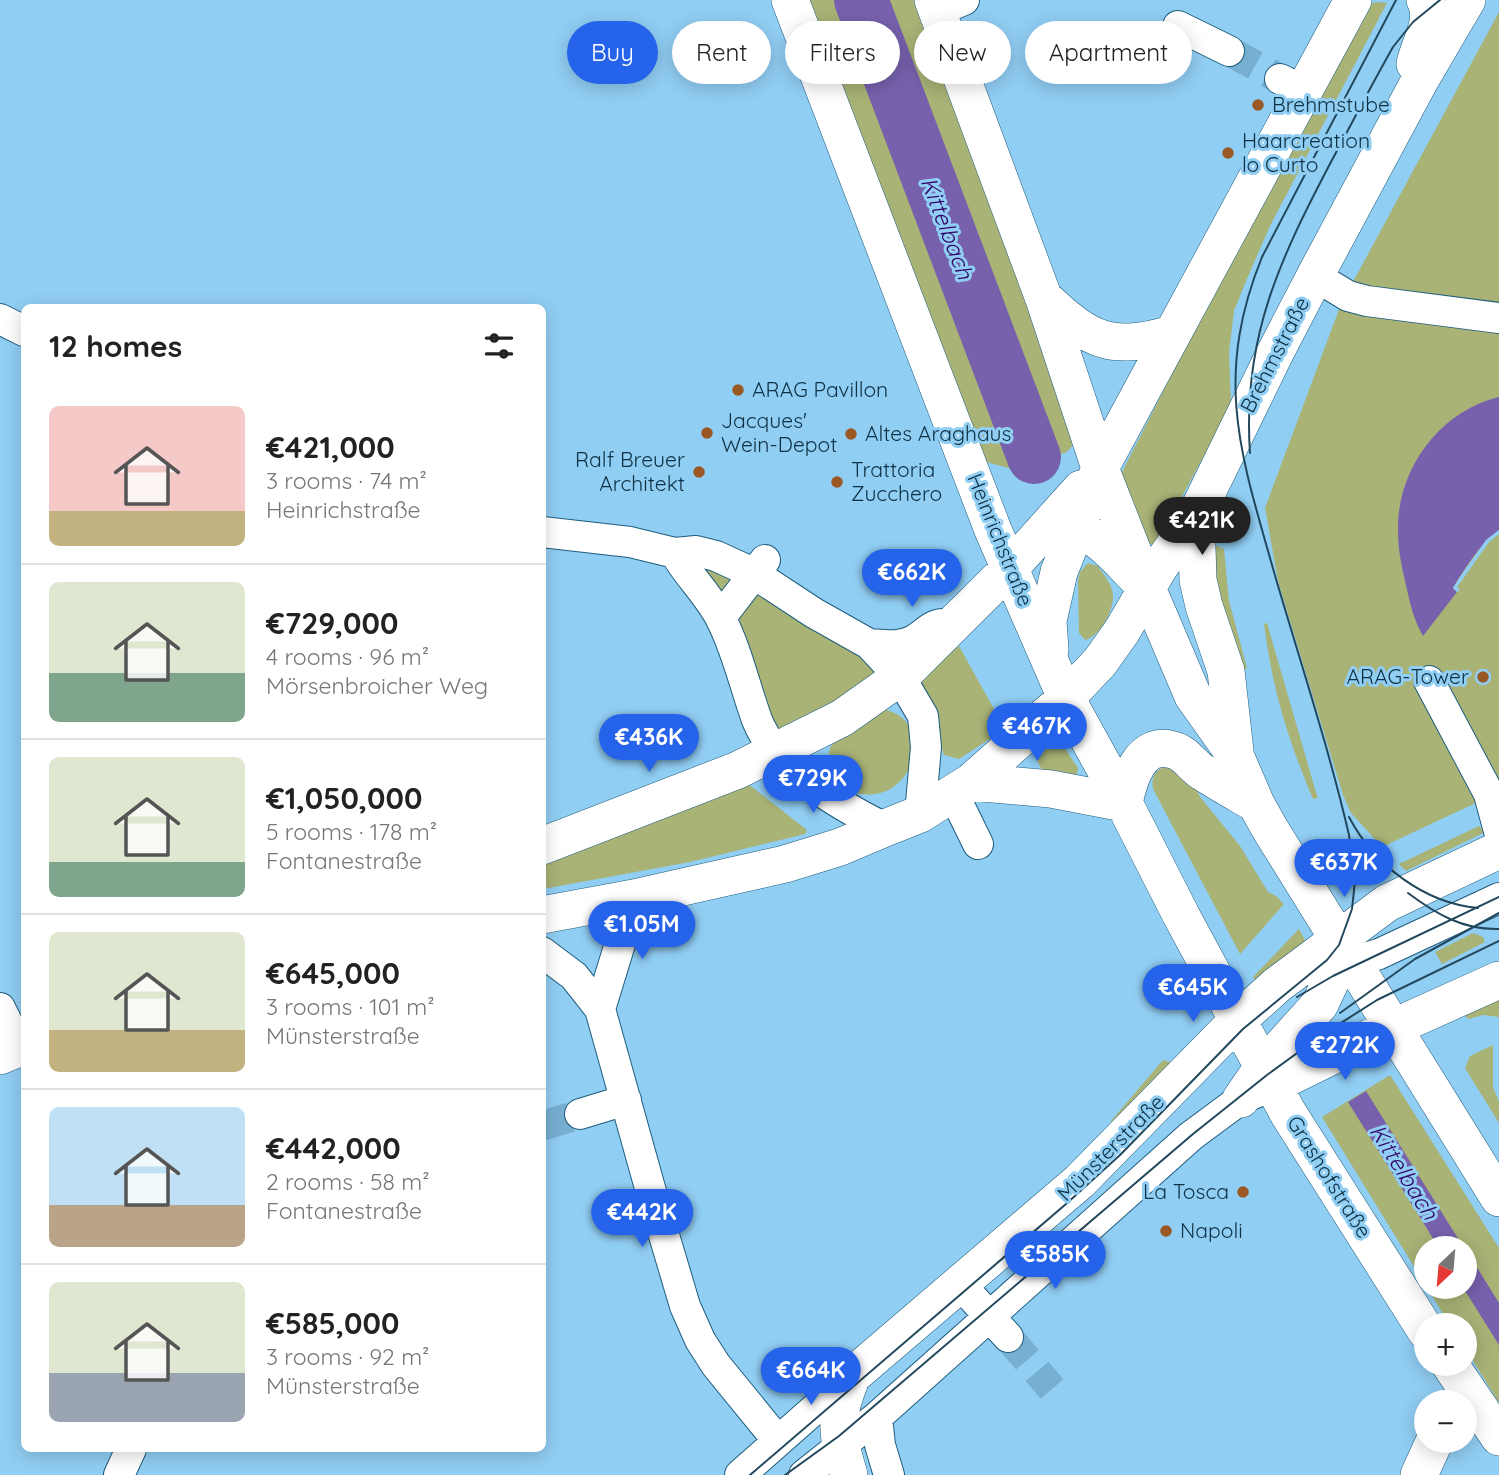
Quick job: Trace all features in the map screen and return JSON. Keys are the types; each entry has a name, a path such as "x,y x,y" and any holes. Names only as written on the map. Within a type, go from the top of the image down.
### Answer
{"main road":[{"name":"Heinrichstraße","path":"790,0 1010,568 1066,698 1238,1020"},
{"path":"1051,662 1048,621 1052,597 1059,572 1100,468 1172,334 1292,85 1353,0"},
{"path":"1419,82 1414,62 1428,21 1425,0"},
{"name":"Brehmstraße","path":"546,914 634,898 785,864 840,846 920,814 962,789 1066,698 1108,652 1196,515 1315,276 1419,82 1467,0"},
{"path":"945,4 1100,468 1147,588 1194,696 1235,755 1256,804 1343,956 1394,1028 1499,1198"},
{"path":"1044,299 1082,331 1099,339 1114,343 1133,343 1172,334"},
{"path":"546,844 738,770 842,718 901,677 1010,568 1100,468"},
{"path":"1196,515 1198,580 1226,671 1235,755"},
{"path":"1040,535 1054,528 1076,528 1093,537 1147,588"},
{"path":"962,789 1051,789 1124,803 1133,770 1143,756 1156,750 1172,749 1200,771 1256,804"},
{"name":"Münsterstraße","path":"852,1376 1080,1181 1238,1020 1279,984 1343,956 1387,903 1499,850"},
{"path":"1259,1084 1320,1004 1343,956"},
{"name":"Münsterstraße","path":"1259,1084 1394,1028 1499,980"},
{"name":"Grashofstraße","path":"1238,1020 1259,1084 1288,1113 1415,1313"},
{"path":"845,1460 838,1419 852,1376"},
{"path":"1458,1376 1499,1437"},
{"path":"1419,1475 1430,1453"}],"street":[{"path":"1192,33 1229,51"},
{"path":"1315,276 1348,296 1367,301 1499,318"},
{"path":"0,319 21,330"},
{"path":"546,532 630,542 674,553 696,551 759,566 814,613 869,644 901,677 923,716 926,731 920,814"},
{"path":"674,553 720,617 758,721 776,753 797,772 885,828"},
{"path":"720,617 759,566"},
{"path":"869,644 904,644 913,641 933,625 956,623"},
{"path":"1429,681 1489,794 1499,831"},
{"path":"962,789 978,844"},
{"path":"600,1009 634,898"},
{"path":"1343,956 1379,954 1499,898"},
{"path":"546,955 574,976 600,1009 685,1306 700,1339 716,1365 778,1441"},
{"path":"0,1008 15,1050"},
{"name":"Münsterstraße","path":"804,1475 845,1460 877,1417 998,1327 1191,1136 1259,1084"},
{"path":"580,1114 626,1100"},
{"path":"961,1285 998,1327"},
{"name":"Münsterstraße","path":"740,1475 852,1376"},
{"path":"877,1417 880,1446 889,1475"},
{"path":"119,1475 130,1452"}],"green space":[{"path":"803,0 921,0 929,21 914,21 914,84 952,84 1081,436 1067,452 1016,470 986,462 836,84 900,84 900,21 811,21"},
{"path":"1376,2 1387,3 1270,226 1234,311 1229,353 1231,405 1156,545 1147,543 1120,476 1365,6"},
{"path":"1499,12 1499,792 1382,847 1351,813 1343,795 1278,581 1265,508 1341,304"},
{"path":"1215,545 1224,549 1229,601 1247,668 1245,670 1242,668 1216,588"},
{"path":"697,560 735,576 731,594 720,593"},
{"path":"1088,563 1098,566 1110,584 1113,601 1101,628 1085,640 1079,633 1078,580 1080,572"},
{"path":"754,586 887,673 780,734 765,711 739,626 741,607"},
{"path":"1267,623 1318,798 1313,799 1282,713 1264,624"},
{"path":"959,646 1005,729 959,759 944,755 915,682"},
{"path":"882,709 899,716 910,727 914,742 913,758 907,773 896,785 881,793 863,794 845,789 833,774 829,763 829,750 842,735"},
{"path":"1047,738 1059,740 1078,768 1071,779 1046,777 1032,752"},
{"path":"1167,766 1187,774 1201,798 1240,846 1268,892 1284,904 1240,954 1153,789 1155,774"},
{"path":"747,783 807,830 805,834 690,862 546,888 546,862"},
{"path":"1479,826 1485,832 1406,871 1399,864"},
{"path":"1299,929 1307,944 1256,982 1253,977"},
{"path":"1473,933 1483,937 1485,942 1442,964 1435,952"},
{"path":"1499,995 1499,1017 1483,1015 1469,1019 1462,1014"},
{"path":"1493,1045 1493,1087 1499,1102 1499,1123 1465,1068 1470,1056"},
{"path":"1163,1060 1173,1063 1116,1126 1111,1121"},
{"path":"1390,1075 1499,1248 1499,1403 1477,1367 1477,1313 1443,1313 1434,1299 1477,1299 1477,1236 1414,1236 1414,1266 1322,1117"}],"water":[{"path":"1499,397 1499,530 1468,564 1453,588 1457,592 1423,636 1411,605 1399,552 1399,509 1404,487 1425,447 1440,430 1477,404"},
{"path":"1366,1091 1457,1236 1432,1236 1348,1102"},
{"path":"1477,1267 1499,1303 1499,1345 1470,1299 1477,1299"}],"pier":[{"path":"1499,530 1499,534 1489,542 1457,587 1460,590 1457,592 1453,588 1462,574 1486,540"}],"waterway":[{"name":"Kittelbach","path":"861,0 1034,457"}],"tunnel":[{"path":"1229,51 1280,79"},
{"path":"546,1125 580,1114"},
{"path":"1008,1337 1052,1389"}],"tram line":[{"path":"750,1475 1066,1204 1120,1155 1243,1029 1327,960 1339,945 1352,909 1355,881 1349,835 1324,739 1252,495 1243,457 1235,381 1238,343 1247,301 1262,257 1396,0"},
{"path":"1250,453 1252,373 1268,300 1281,266 1313,196 1393,47 1413,22 1440,0"},
{"path":"1349,817 1372,851 1403,879 1439,898 1478,908"},
{"path":"1408,893 1429,908 1462,924 1499,929"},
{"path":"1297,997 1333,976 1499,897"},
{"path":"1340,1013 1415,959 1499,913"},
{"path":"785,1475 839,1436 1193,1134 1267,1075 1377,1000 1499,941"}],"place":[{"name":"Brehmstube","path":"1258,105"},
{"name":"Haarcreation lo Curto","path":"1228,153"},
{"name":"ARAG Pavillon","path":"738,390"},
{"name":"Jacques' Wein-Depot","path":"707,433"},
{"name":"Altes Araghaus","path":"851,434"},
{"name":"Ralf Breuer Architekt","path":"699,472"},
{"name":"Trattoria Zucchero","path":"837,482"},
{"name":"ARAG-Tower","path":"1483,677"},
{"name":"La Tosca","path":"1243,1192"},
{"name":"Napoli","path":"1166,1231"}]}
